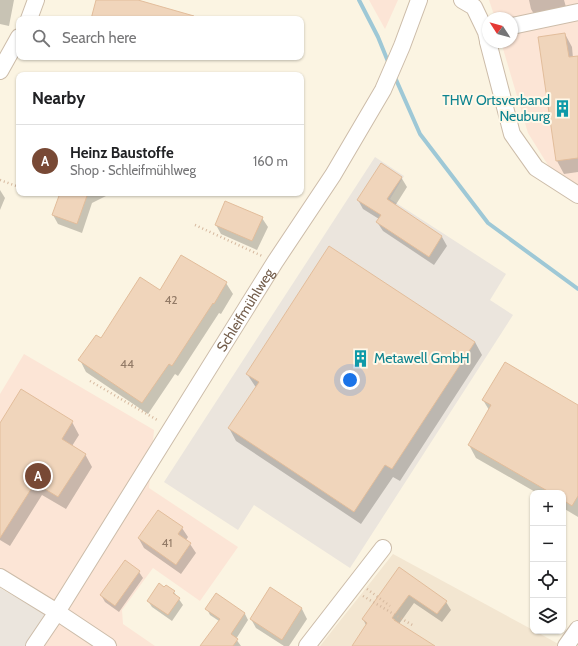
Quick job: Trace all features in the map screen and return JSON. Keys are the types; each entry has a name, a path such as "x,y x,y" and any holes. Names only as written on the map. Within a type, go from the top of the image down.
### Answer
{"street":[{"path":"31,16 36,0"},
{"name":"Schleifmühlweg","path":"34,646 57,612 275,262 333,175 383,90 402,46 419,0"},
{"path":"462,0 474,7 482,24"},
{"path":"518,25 578,12"},
{"path":"0,71 16,42"},
{"path":"491,48 512,134 536,168 578,195"},
{"path":"307,646 383,548"},
{"path":"0,577 108,646"},
{"path":"566,646 578,629"}],"path":[{"path":"0,180 16,186"},
{"path":"196,225 275,262"},
{"path":"90,381 171,428"},
{"path":"354,586 390,606"},
{"path":"354,586 414,626"}],"shaded area":[{"path":"369,0 398,0 385,29"},
{"path":"489,0 578,0 578,186 551,170 528,133 503,48 518,48 518,12 493,12"},
{"path":"375,157 404,176 390,199 506,274 490,300 513,315 350,568 254,505 238,530 164,482"},
{"path":"24,354 154,430 149,488 238,547 200,601 153,568 122,610 123,624 155,646 41,646 66,608 0,568 0,394"},
{"path":"393,554 530,628 530,634 540,634 562,646 320,646"},
{"path":"0,588 48,616 27,646 0,646"}],"building":[{"path":"96,0 138,0 194,16 92,16"},
{"name":"THW Ortsverband Neuburg","path":"565,33 569,57 578,56 578,158 556,161 538,37"},
{"path":"381,163 402,177 387,199 442,236 429,257 376,222 381,215 357,200"},
{"path":"59,196 87,196 77,224 52,215"},
{"path":"225,201 263,217 252,241 215,225"},
{"name":"Metawell GmbH","path":"329,246 475,342 392,469 385,465 354,512 228,428 259,382 246,374"},
{"path":"181,255 227,282 172,366 169,364 142,403 78,360 96,335 101,338 140,277 160,290"},
{"path":"505,362 578,405 578,496 572,506 566,502 566,490 546,490 468,445 491,405 482,400"},
{"path":"21,389 73,421 62,439 86,454 58,497 35,483 0,538 0,423"},
{"path":"158,510 183,527 178,534 191,543 176,565 138,538"},
{"path":"125,560 140,571 115,606 100,595"},
{"path":"399,567 447,601 437,614 409,595 392,618 435,646 352,646 367,623 362,619"},
{"path":"159,583 164,587 166,585 175,591 173,593 180,598 168,615 147,601"},
{"path":"270,587 302,608 282,640 250,619"},
{"path":"216,593 245,613 231,634 238,639 233,646 200,646 220,619 205,609"}],"waterway":[{"path":"359,0 378,37 389,64"},
{"path":"394,75 420,134 488,223 578,289"}],"place":[{"name":"THW Ortsverband Neuburg","path":"563,108"},
{"name":"Metawell GmbH","path":"361,358"},
{"name":"Heinz Baustoffe","path":"38,476"}]}
